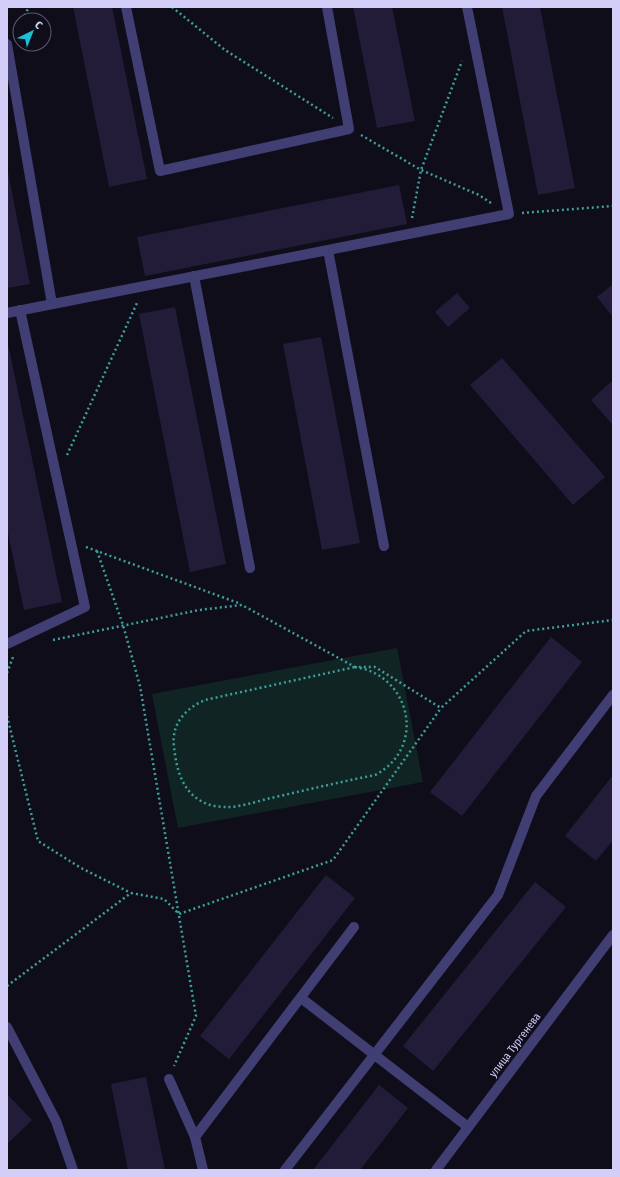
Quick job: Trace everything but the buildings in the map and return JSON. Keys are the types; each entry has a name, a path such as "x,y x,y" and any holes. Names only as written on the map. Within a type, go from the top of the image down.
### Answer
{"street":[{"path":"126,7 160,171 349,129 328,7"},
{"path":"7,313 509,214 467,7"},
{"path":"7,44 52,304"},
{"path":"328,250 384,546"},
{"path":"194,276 250,568"},
{"path":"7,644 85,606 20,310"},
{"path":"285,1170 498,895 536,796 613,695"},
{"path":"195,1137 354,927"},
{"name":"улица Тургенева","path":"436,1170 613,935"},
{"path":"301,998 468,1127"},
{"path":"7,1028 56,1121 73,1170"},
{"path":"169,1079 195,1137 203,1170"}],"path":[{"path":"172,7 226,50 349,129 421,170 479,195 509,214 613,206"},
{"path":"409,234 421,170 472,34"},
{"path":"57,477 144,286"},
{"path":"71,541 242,605 355,667 368,669 380,674 392,685 400,697 405,714 407,733 402,750 394,762 385,770 375,775 228,807 203,802 190,793 181,778 175,761 173,743 176,724 185,712 194,705 205,700 355,667 374,667 441,708"},
{"path":"97,550 123,625 140,686 196,1016 169,1079"},
{"path":"47,641 198,610 242,605"},
{"path":"179,914 333,860 441,708 526,631 613,620"},
{"path":"7,673 15,654"},
{"path":"7,716 38,842 81,868 131,893 164,899 179,914"},
{"path":"7,986 131,893"}],"green space":[{"path":"397,648 423,782 178,828 152,694"}]}
